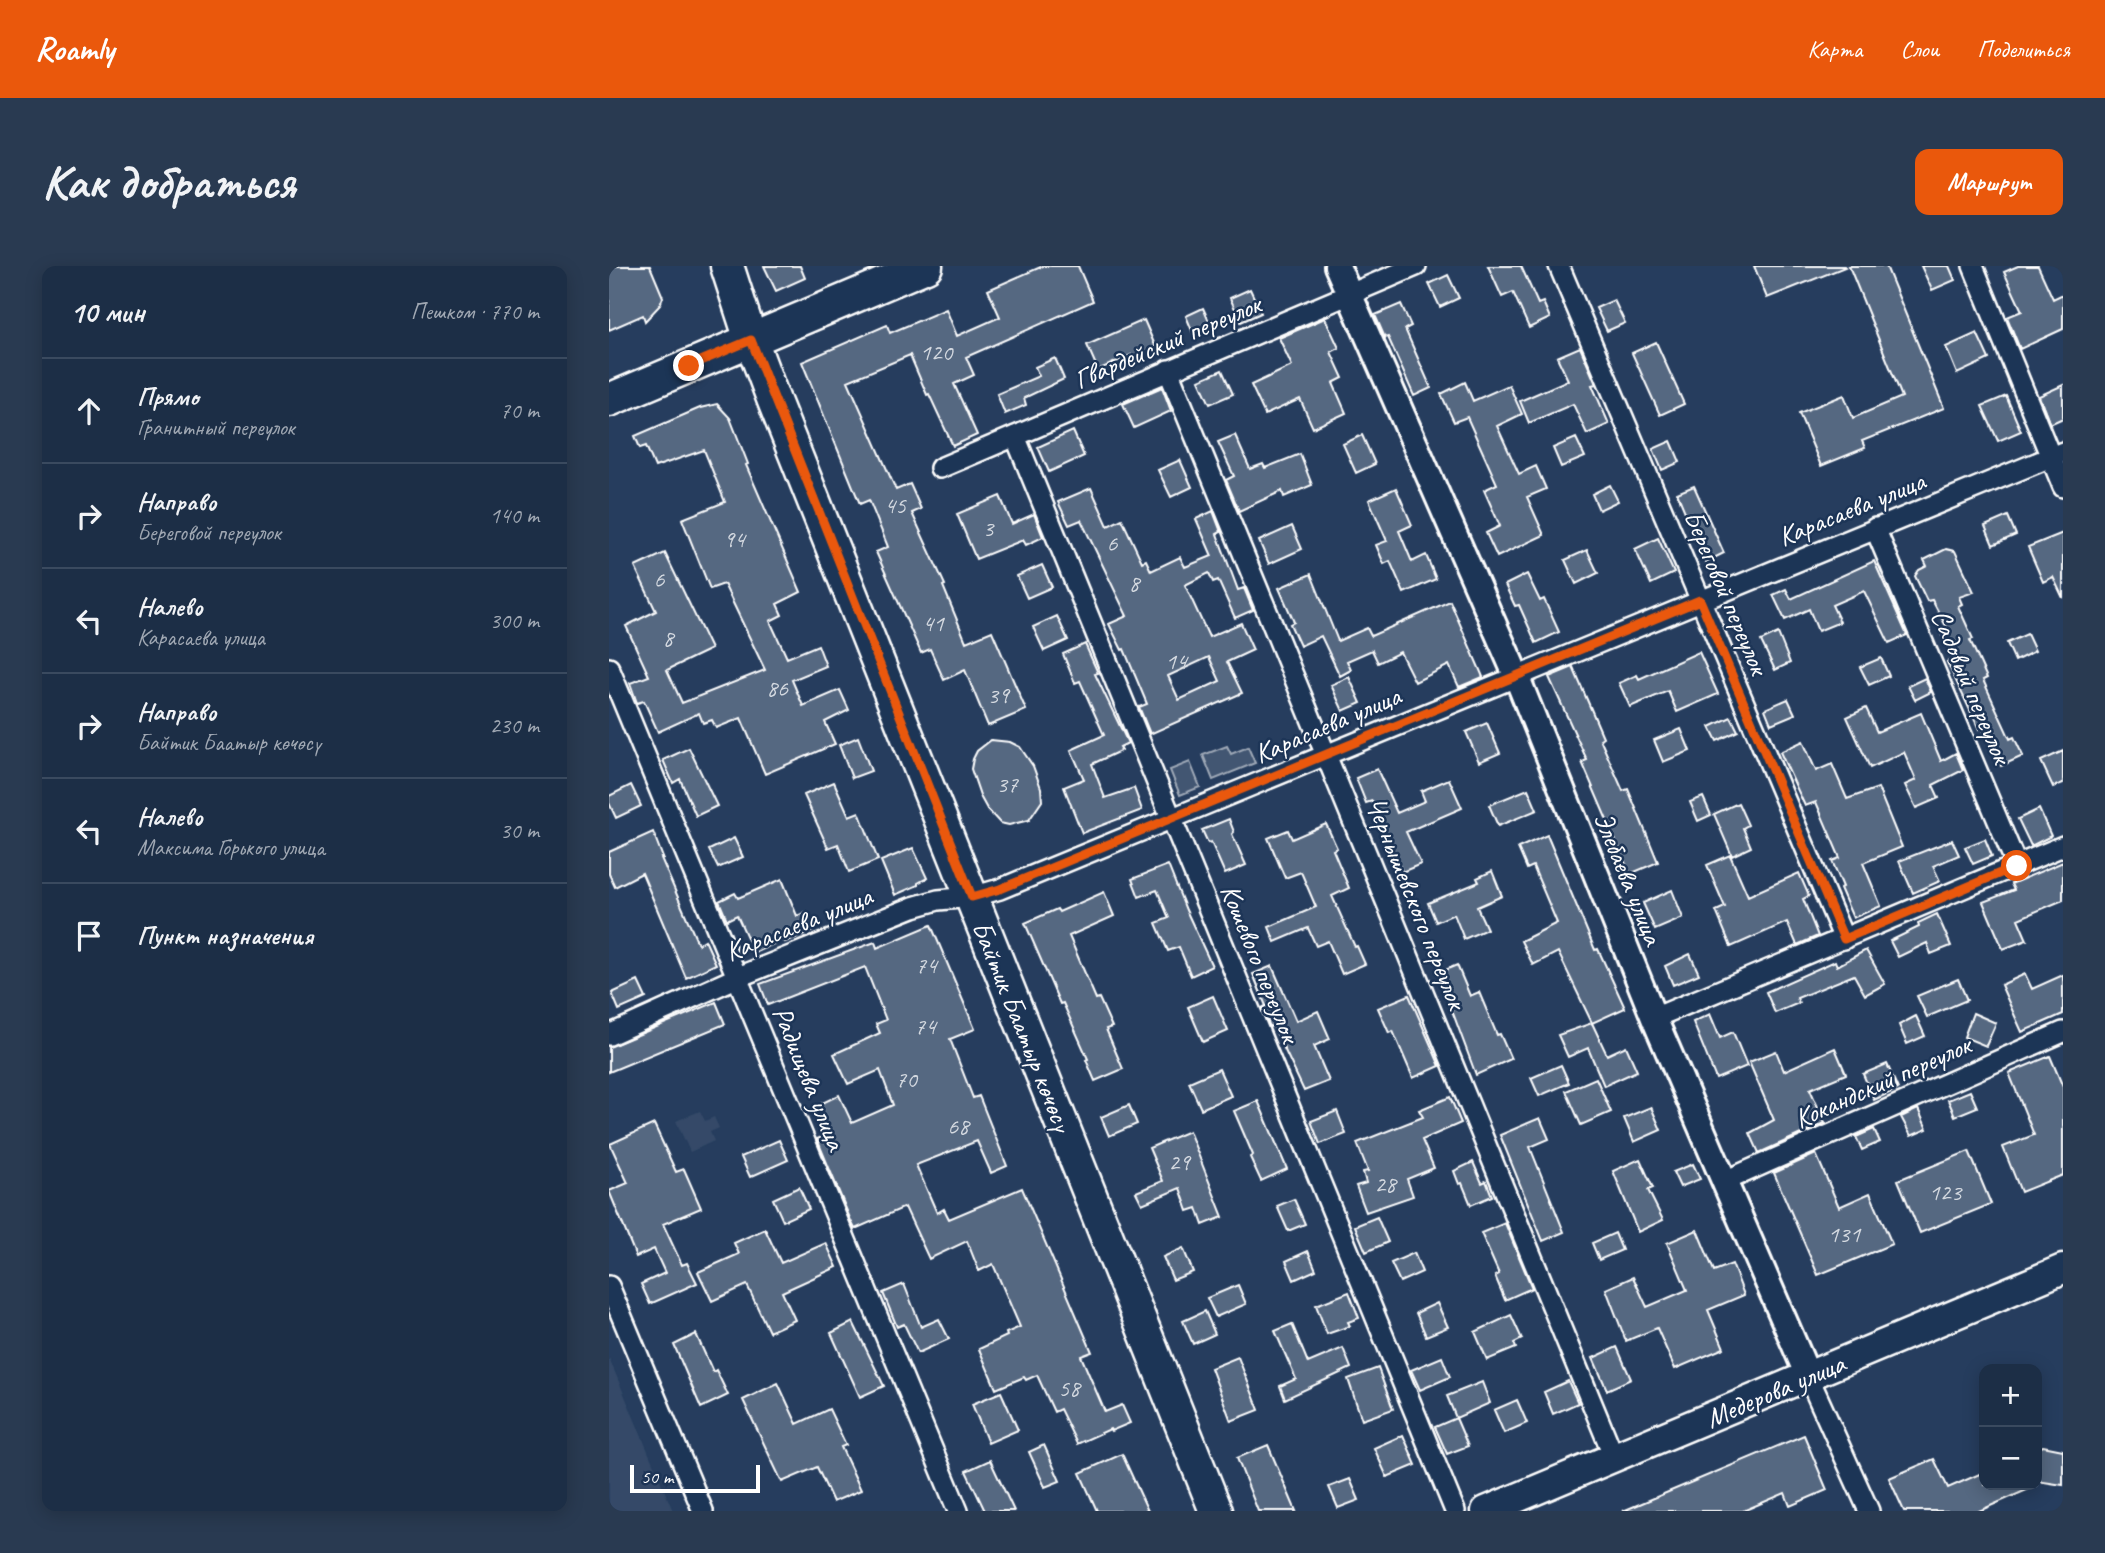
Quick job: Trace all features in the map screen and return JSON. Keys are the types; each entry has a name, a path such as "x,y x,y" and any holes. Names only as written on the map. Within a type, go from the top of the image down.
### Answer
{"main road":[{"name":"Байтик Баатыр көчөсү","path":"727,266 751,340 1216,1511"},
{"path":"609,400 926,266"},
{"name":"Медерова улица","path":"1486,1511 2063,1269"}],"street":[{"name":"Элебаева улица","path":"1337,266 1516,675 1654,1018 1869,1511"},
{"name":"Гвардейский переулок","path":"940,468 1416,266"},
{"name":"Береговой переулок","path":"1559,266 1844,939"},
{"path":"1973,266 2057,455 2063,487"},
{"name":"Чернышевского переулок","path":"1168,370 1614,1458"},
{"name":"Кошевого переулок","path":"1015,436 1455,1511"},
{"name":"Карасаева улица","path":"609,1035 738,976 913,907 938,900 972,897 1000,889 2057,455"},
{"name":"Садовый переулок","path":"1875,528 2017,866"},
{"name":"Радищева улица","path":"609,668 958,1511"},
{"path":"1654,1018 2063,846"},
{"name":"Кокандский переулок","path":"1725,1181 2063,1032"},
{"path":"609,1286 703,1511"}],"shaded area":[{"path":"1227,746 1231,754 1248,747 1255,763 1213,780 1203,755"},
{"path":"1190,762 1200,787 1180,795 1170,770"},
{"path":"700,1111 705,1121 714,1117 719,1128 710,1132 714,1141 690,1152 676,1121"},
{"path":"609,1358 673,1511 609,1511"}],"building":[{"path":"609,266 650,266 663,297 660,305 645,321 643,315 609,330"},
{"path":"764,266 800,266 805,278 776,291"},
{"path":"1043,266 1078,266 1093,301 966,357 974,375 954,384 977,435 953,446 910,355 848,381 896,490 910,484 921,509 912,513 945,585 943,586 966,642 992,631 1026,710 988,726 965,670 944,680 930,649 921,653 876,552 888,547 869,500 860,504 802,362 887,325 890,333 946,309 957,336 1000,317 988,290"},
{"path":"1488,266 1521,266 1538,304 1543,302 1550,318 1529,328 1513,292 1502,297"},
{"path":"1754,266 1844,266 1845,267 1767,298"},
{"path":"1849,266 1886,266 1944,408 1862,441 1865,448 1821,466 1799,413 1844,395 1853,418 1902,397"},
{"path":"1921,266 1949,266 1955,280 1932,290"},
{"path":"2018,266 2038,266 2053,299 2063,294 2063,329 2020,349 2007,317 2022,311 2004,272"},
{"path":"1448,275 1459,298 1440,307 1429,284"},
{"path":"1250,289 1261,313 1241,322 1230,298"},
{"path":"1614,300 1625,323 1607,331 1596,308"},
{"path":"1401,304 1411,326 1405,329 1431,388 1414,396 1388,337 1385,338 1375,315"},
{"path":"1203,308 1213,330 1195,338 1186,316"},
{"path":"1325,318 1339,348 1331,352 1343,378 1333,383 1346,413 1313,428 1300,399 1265,415 1251,385 1292,366 1279,338"},
{"path":"1144,320 1157,350 1133,360 1131,355 1098,370 1087,345"},
{"path":"1977,333 1989,359 1957,374 1946,347"},
{"path":"1656,342 1684,404 1660,415 1632,353"},
{"path":"1580,347 1596,384 1592,385 1609,424 1587,434 1573,404 1529,423 1520,401 1568,380 1557,357"},
{"path":"1055,358 1064,379 1024,398 1026,405 1005,414 997,394 1039,376 1035,367"},
{"path":"1222,370 1233,394 1210,404 1199,380"},
{"path":"1465,382 1473,401 1509,385 1522,414 1497,426 1519,474 1536,466 1546,489 1527,497 1544,535 1497,557 1486,533 1500,526 1484,490 1497,484 1467,417 1454,422 1441,394"},
{"path":"2063,385 2063,418 2050,424 2039,396"},
{"path":"1162,387 1171,411 1134,428 1123,404"},
{"path":"2006,396 2021,431 1998,441 1982,406"},
{"path":"717,404 730,418 748,464 746,465 801,592 777,604 782,615 770,621 787,658 818,645 826,666 792,680 803,706 840,690 849,710 825,722 835,744 765,774 741,718 716,728 712,720 703,723 699,713 658,732 644,701 637,703 630,683 649,676 626,626 656,611 635,567 665,553 711,649 667,670 682,703 765,670 724,584 710,589 682,519 725,502 704,450 655,467 646,446 640,448 635,436 700,408"},
{"path":"1073,431 1084,456 1049,472 1038,447"},
{"path":"1235,435 1250,469 1263,464 1265,468 1300,454 1312,485 1284,497 1282,491 1239,511 1226,480 1234,476 1218,442"},
{"path":"1362,435 1375,464 1356,473 1343,444"},
{"path":"1576,438 1585,457 1561,467 1553,448"},
{"path":"1671,441 1680,462 1662,470 1653,449"},
{"path":"1180,460 1192,487 1171,497 1158,470"},
{"path":"1610,485 1618,501 1599,510 1592,494"},
{"path":"1694,486 1724,553 1706,562 1677,493"},
{"path":"1091,488 1108,526 1122,519 1142,562 1146,560 1151,571 1180,557 1185,567 1212,556 1196,519 1213,511 1221,532 1217,534 1238,590 1244,588 1253,610 1235,618 1218,580 1213,582 1209,573 1185,585 1209,637 1241,623 1253,650 1227,662 1242,693 1150,734 1139,707 1147,704 1124,649 1122,650 1109,624 1127,616 1081,520 1069,525 1058,502","holes":["1209,657 1220,681 1179,700 1168,676"]},
{"path":"1396,488 1412,525 1399,531 1412,562 1426,555 1436,579 1404,593 1390,561 1384,564 1376,545 1387,541 1369,500"},
{"path":"1000,496 1012,524 1034,514 1043,537 1026,545 1023,540 976,559 957,514"},
{"path":"2008,516 2016,535 1993,545 1985,526"},
{"path":"1292,526 1302,549 1269,564 1259,541"},
{"path":"2063,533 2063,598 2053,577 2043,582 2028,547"},
{"path":"1658,538 1674,573 1651,584 1635,549"},
{"path":"1946,549 1955,551 1974,592 1959,597 1962,604 1958,606 1987,678 1983,680 2010,739 2014,737 2023,756 2001,766 1982,727 1979,729 1947,662 1953,659 1940,631 1947,628 1932,600 1927,601 1915,576 1927,566 1924,560"},
{"path":"1587,550 1598,573 1576,584 1565,560"},
{"path":"1874,561 1907,635 1889,643 1864,591 1832,605 1840,622 1818,631 1809,609 1785,620 1773,595 1786,589 1791,599"},
{"path":"1042,565 1052,587 1027,598 1017,576"},
{"path":"1311,574 1338,641 1367,628 1371,636 1450,601 1483,677 1459,687 1449,665 1415,682 1400,652 1378,663 1372,650 1347,661 1351,670 1340,676 1321,636 1300,646 1290,624 1294,622 1279,588"},
{"path":"1527,574 1540,601 1544,599 1559,632 1536,643 1519,605 1515,606 1505,585"},
{"path":"1057,616 1068,640 1044,651 1033,627"},
{"path":"1778,633 1790,663 1775,670 1761,641"},
{"path":"2027,634 2035,651 2015,661 2007,643"},
{"path":"1085,644 1098,673 1095,674 1128,743 1120,747 1122,750 1092,764 1105,798 1134,788 1142,810 1082,833 1064,787 1084,779 1071,750 1104,735 1080,681 1075,683 1063,654"},
{"path":"1699,652 1718,694 1677,712 1668,691 1630,707 1619,683 1637,675 1639,679"},
{"path":"1881,658 1889,676 1869,685 1860,667"},
{"path":"1573,667 1603,737 1600,739 1623,791 1628,789 1658,862 1630,874 1582,762 1587,760 1549,677"},
{"path":"1349,677 1361,703 1343,711 1331,685"},
{"path":"1925,678 1931,692 1915,700 1908,686"},
{"path":"1788,699 1795,714 1771,724 1765,709"},
{"path":"1866,708 1877,732 1921,713 1941,761 1956,753 1963,770 1933,785 1939,798 1916,808 1905,785 1916,780 1904,752 1870,768 1847,717"},
{"path":"1731,717 1738,731 1717,741 1710,727"},
{"path":"1487,723 1500,753 1479,762 1466,732"},
{"path":"1681,729 1690,751 1663,762 1654,740"},
{"path":"858,737 871,771 852,778 839,745"},
{"path":"991,740 1010,742 1020,747 1033,766 1041,788 1042,801 1029,820 1009,825 1000,823 981,798 971,769 977,751"},
{"path":"1803,741 1816,771 1832,764 1847,799 1878,788 1902,847 1863,863 1881,906 1853,918 1832,861 1840,858 1816,802 1805,806 1780,752"},
{"path":"689,748 717,806 696,816 680,779 673,783 663,760"},
{"path":"2063,751 2063,783 2053,787 2041,761"},
{"path":"1377,769 1397,813 1425,801 1421,791 1449,779 1462,808 1406,832 1421,864 1402,872 1372,801 1366,803 1356,778"},
{"path":"834,782 849,816 859,812 878,860 849,872 838,844 828,848 804,795"},
{"path":"631,785 641,806 616,818 609,803 609,796"},
{"path":"1528,789 1537,810 1498,826 1489,805"},
{"path":"1703,797 1711,815 1698,821 1690,802"},
{"path":"1738,803 1748,825 1743,828 1751,847 1732,856 1714,814"},
{"path":"2039,809 2051,836 2031,846 2018,819"},
{"path":"1229,819 1234,832 1232,834 1246,865 1225,874 1211,842 1208,843 1202,830"},
{"path":"1326,824 1337,848 1333,850 1349,888 1332,896 1365,964 1342,974 1328,941 1316,946 1308,928 1275,942 1269,927 1316,907 1301,872 1285,878 1268,838 1288,830 1292,839"},
{"path":"653,832 661,858 698,944 705,940 716,964 686,978 642,873 615,887 609,874 609,852"},
{"path":"1547,835 1595,950 1598,949 1625,1008 1592,1023 1558,952 1533,965 1521,941 1557,923 1533,866 1527,869 1518,848"},
{"path":"734,838 743,857 718,868 709,850"},
{"path":"1985,839 1992,856 1973,864 1965,847"},
{"path":"1952,840 1959,855 1933,866 1940,881 1913,893 1899,861"},
{"path":"913,848 927,878 895,895 881,861"},
{"path":"1730,855 1748,896 1799,873 1809,896 1803,899 1818,936 1797,945 1787,922 1731,947 1716,911 1725,907 1707,865"},
{"path":"2063,862 2063,900 2018,919 2027,940 2003,949 1983,902 2014,890 2011,884"},
{"path":"1168,865 1212,966 1191,976 1179,947 1168,951 1156,923 1169,918 1157,890 1139,897 1132,879"},
{"path":"1492,871 1502,896 1477,907 1487,929 1464,939 1454,914 1436,922 1428,903 1479,882 1477,878"},
{"path":"782,879 797,916 806,912 813,931 785,942 784,939 754,953 737,915 727,920 719,901 735,893 738,898"},
{"path":"1672,890 1683,918 1655,930 1643,903"},
{"path":"1104,892 1114,916 1069,936 1096,999 1099,998 1112,1027 1106,1029 1123,1069 1095,1081 1086,1060 1088,1059 1063,1003 1060,1004 1025,923 1057,909 1059,912"},
{"path":"1937,914 1951,946 1931,954 1927,943 1898,957 1890,941 1919,927 1918,923"},
{"path":"931,925 975,1029 950,1039 973,1098 979,1096 1007,1166 991,1173 977,1141 916,1165 937,1213 944,1209 949,1219 1022,1188 1092,1352 1081,1356 1105,1412 1122,1405 1130,1423 1077,1444 1060,1409 1054,1412 1037,1375 1026,1380 1024,1377 996,1389 979,1349 1020,1327 993,1264 979,1271 967,1241 929,1259 905,1207 855,1229 851,1221 817,1139 827,1135 814,1107 839,1095 852,1123 893,1105 880,1070 848,1084 834,1054 880,1033 876,1024 886,1020 865,967 768,1005 760,984 875,942 877,948"},
{"path":"1866,950 1885,984 1865,995 1854,975 1797,998 1799,1003 1775,1013 1766,992 1835,961 1837,966"},
{"path":"1690,954 1699,974 1673,985 1665,966"},
{"path":"1457,965 1470,996 1479,992 1497,1035 1500,1034 1511,1059 1476,1075 1438,973"},
{"path":"1272,966 1296,1021 1318,1011 1330,1039 1314,1046 1329,1081 1304,1091 1273,1025 1270,1027 1262,1008 1266,1006 1253,974"},
{"path":"2025,974 2032,989 2063,975 2063,1014 2022,1032 2001,985"},
{"path":"1958,979 1967,1000 1927,1017 1917,996"},
{"path":"638,981 646,998 619,1010 612,993"},
{"path":"1409,995 1440,1066 1413,1078 1393,1031 1389,1033 1378,1008"},
{"path":"1213,996 1228,1031 1203,1042 1188,1007"},
{"path":"716,1002 725,1024 609,1072 609,1047"},
{"path":"1973,1013 1996,1023 1986,1046 1964,1037"},
{"path":"1710,1014 1720,1038 1733,1032 1747,1066 1716,1079 1693,1022"},
{"path":"1916,1016 1925,1036 1907,1044 1899,1025"},
{"path":"1592,1023 1607,1055 1626,1046 1637,1071 1604,1086 1588,1048 1568,1057 1558,1035"},
{"path":"1835,1048 1846,1074 1810,1089 1825,1123 1759,1153 1750,1133 1774,1120 1749,1062 1776,1051 1784,1071"},
{"path":"2050,1056 2063,1087 2063,1175 2021,1192 2003,1147 2034,1135 2009,1073"},
{"path":"1887,1064 1898,1089 1874,1100 1863,1074"},
{"path":"1561,1065 1569,1083 1539,1096 1531,1078"},
{"path":"1219,1069 1231,1096 1201,1109 1189,1082"},
{"path":"1596,1078 1611,1112 1581,1125 1566,1091"},
{"path":"1970,1091 1977,1107 1955,1116 1948,1100"},
{"path":"1450,1097 1461,1123 1422,1140 1434,1168 1407,1179 1413,1196 1366,1212 1356,1186 1366,1183 1363,1172 1368,1171 1357,1143 1423,1117 1419,1110"},
{"path":"1258,1101 1287,1169 1261,1181 1234,1111"},
{"path":"1129,1105 1137,1124 1109,1136 1101,1117"},
{"path":"1651,1107 1661,1130 1634,1142 1624,1118"},
{"path":"1918,1109 1927,1129 1911,1136 1901,1117"},
{"path":"1337,1111 1346,1134 1320,1144 1311,1121"},
{"path":"1540,1118 1549,1139 1530,1147 1564,1232 1543,1241 1500,1135"},
{"path":"654,1124 676,1172 684,1169 701,1208 663,1224 682,1265 687,1263 697,1283 650,1304 641,1284 665,1273 654,1249 636,1257 609,1191 628,1183 610,1144"},
{"path":"1874,1129 1880,1142 1862,1150 1856,1137"},
{"path":"1189,1131 1223,1217 1203,1225 1197,1208 1188,1211 1180,1188 1142,1204 1136,1192 1163,1181 1149,1148"},
{"path":"779,1140 788,1160 750,1177 741,1157"},
{"path":"1969,1151 1991,1204 1920,1233 1898,1180"},
{"path":"1816,1154 1839,1207 1870,1193 1892,1244 1818,1275 1774,1173"},
{"path":"1640,1159 1653,1188 1648,1190 1663,1220 1638,1232 1613,1171"},
{"path":"1473,1162 1482,1183 1486,1181 1492,1196 1471,1205 1454,1171"},
{"path":"1693,1164 1700,1179 1680,1187 1673,1172"},
{"path":"799,1187 809,1209 783,1221 773,1199"},
{"path":"1294,1199 1305,1224 1288,1231 1277,1206"},
{"path":"1377,1217 1388,1242 1366,1252 1355,1226"},
{"path":"1505,1223 1532,1288 1505,1300 1495,1276 1499,1274 1481,1233"},
{"path":"765,1229 781,1263 826,1243 837,1267 782,1292 795,1320 769,1332 747,1285 712,1301 698,1272 739,1254 734,1243"},
{"path":"1697,1230 1714,1271 1732,1264 1744,1295 1708,1310 1724,1348 1675,1369 1657,1328 1626,1341 1606,1289 1633,1277 1647,1307 1687,1290 1667,1243"},
{"path":"1615,1233 1622,1250 1599,1260 1592,1243"},
{"path":"1183,1248 1193,1272 1173,1280 1163,1257"},
{"path":"1308,1251 1316,1270 1294,1280 1286,1261"},
{"path":"1414,1253 1422,1272 1400,1282 1391,1263"},
{"path":"904,1284 921,1327 939,1319 949,1339 918,1353 904,1324 897,1327 883,1293"},
{"path":"1238,1285 1246,1304 1216,1317 1207,1298"},
{"path":"1349,1292 1359,1318 1348,1322 1350,1326 1327,1334 1316,1305"},
{"path":"1437,1303 1448,1327 1426,1336 1416,1313"},
{"path":"1205,1311 1215,1334 1193,1344 1183,1321"},
{"path":"1511,1315 1522,1339 1514,1343 1516,1348 1487,1360 1475,1332"},
{"path":"853,1322 884,1386 860,1397 831,1333"},
{"path":"1292,1324 1308,1363 1343,1348 1351,1368 1285,1399 1280,1386 1296,1379 1275,1331"},
{"path":"696,1334 713,1372 716,1370 728,1395 701,1408 674,1345"},
{"path":"1617,1347 1631,1379 1607,1390 1593,1358"},
{"path":"1238,1357 1259,1410 1231,1421 1211,1368"},
{"path":"1442,1357 1450,1377 1420,1390 1411,1370"},
{"path":"1378,1368 1393,1409 1362,1420 1348,1379"},
{"path":"1568,1381 1578,1403 1553,1414 1544,1392"},
{"path":"1482,1382 1490,1403 1456,1418 1447,1396"},
{"path":"778,1383 797,1424 829,1409 846,1445 841,1447 861,1490 833,1502 817,1467 782,1482 743,1400"},
{"path":"1001,1392 1018,1430 988,1443 972,1404"},
{"path":"1517,1400 1527,1423 1504,1433 1494,1410"},
{"path":"1456,1418 1468,1446 1447,1454 1435,1427"},
{"path":"1403,1435 1416,1465 1387,1477 1374,1448"},
{"path":"1804,1435 1827,1490 1790,1506 1785,1493 1743,1511 1623,1511"},
{"path":"1044,1445 1060,1481 1045,1487 1029,1452"},
{"path":"1268,1445 1296,1511 1258,1511 1237,1458"},
{"path":"2042,1446 2063,1450 2063,1485 2042,1482"},
{"path":"1122,1454 1148,1511 1097,1511 1080,1473"},
{"path":"1934,1459 1948,1488 1979,1474 1979,1490 2027,1490 1979,1511 1904,1511 1889,1478"},
{"path":"990,1460 1014,1511 985,1511 966,1471"},
{"path":"1350,1479 1359,1500 1338,1508 1329,1487"}],"route":[{"path":"689,366 751,340 972,897 1000,889 1700,600 1844,939 2017,866"}]}
